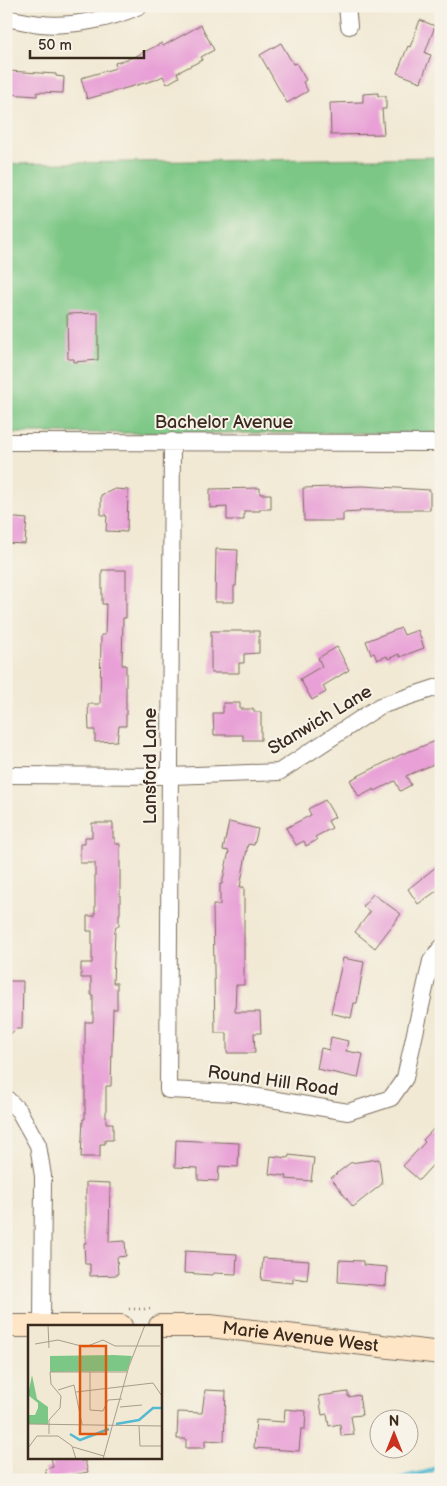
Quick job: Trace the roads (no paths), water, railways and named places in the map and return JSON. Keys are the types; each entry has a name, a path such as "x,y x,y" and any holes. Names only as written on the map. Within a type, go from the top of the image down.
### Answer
{"street":[{"path":"6,18 43,24 87,22 123,14 139,6"},
{"path":"347,6 349,26"},
{"name":"Lansford Lane","path":"168,1090 172,441"},
{"name":"Bachelor Avenue","path":"6,442 441,443"},
{"name":"Stanwich Lane","path":"6,775 170,776 278,772 380,706 441,686"},
{"name":"Round Hill Road","path":"168,1090 235,1093 348,1112 390,1098 405,1078 431,961 441,948"},
{"path":"6,1098 19,1111 38,1145 43,1176 42,1325"},
{"path":"6,1326 28,1326"},
{"name":"Marie Avenue West","path":"161,1326 210,1326 441,1353"}],"waterway":[{"path":"398,1480 426,1472 441,1464"}]}
